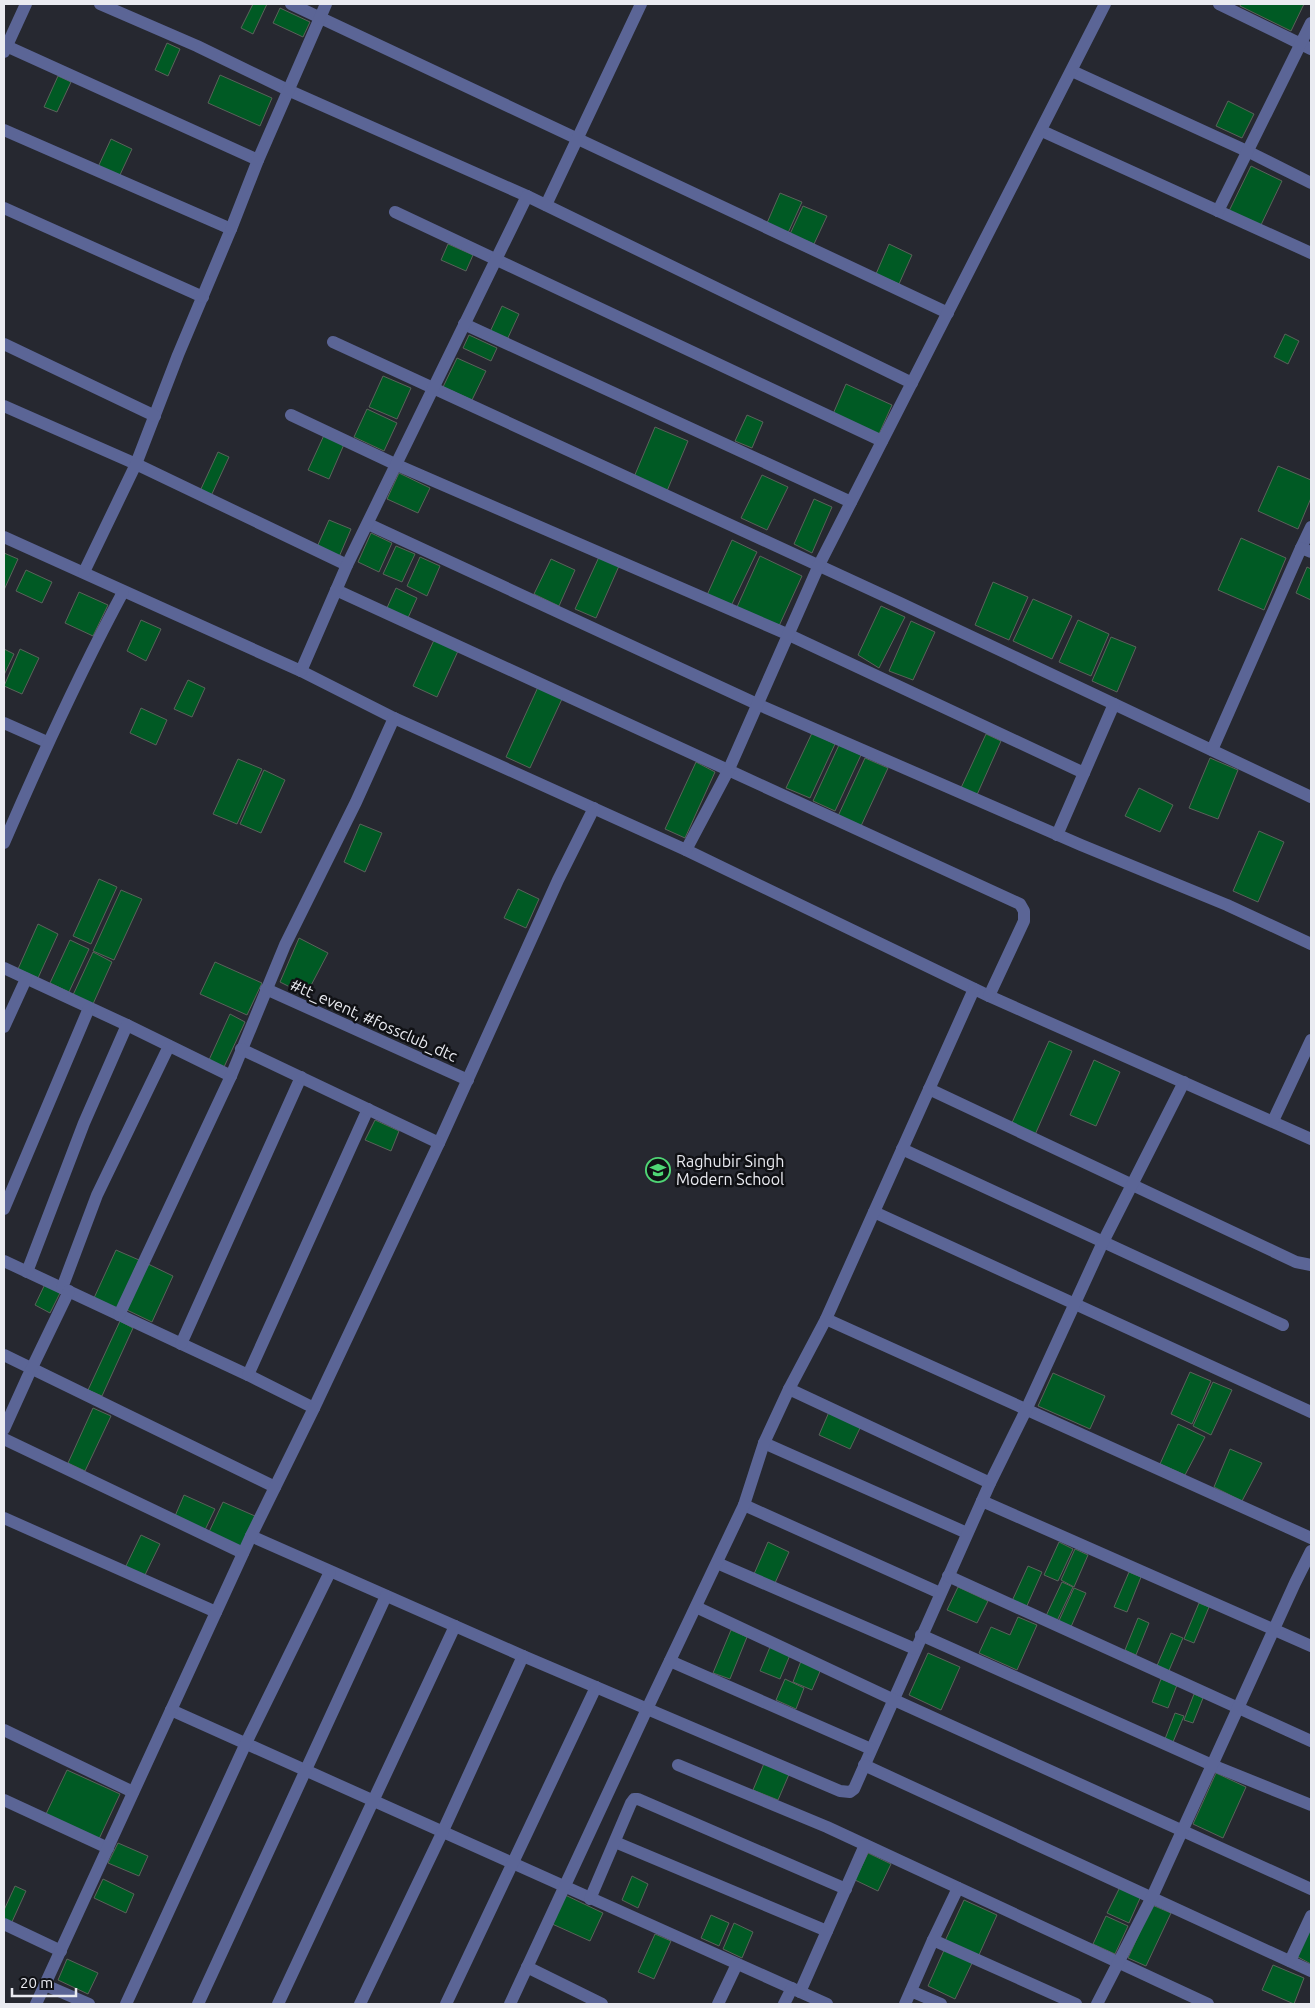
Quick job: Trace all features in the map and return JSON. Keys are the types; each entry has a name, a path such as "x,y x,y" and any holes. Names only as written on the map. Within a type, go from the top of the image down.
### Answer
{"street":[{"path":"26,4 4,48 258,160"},
{"path":"100,4 527,196 912,383"},
{"path":"292,4 948,312"},
{"path":"84,572 136,464 258,160 290,91 326,4"},
{"path":"546,205 641,4"},
{"path":"686,850 729,769 756,704 819,565 1106,4"},
{"path":"1218,4 1306,47"},
{"path":"1218,211 1306,47 1311,23"},
{"path":"1072,71 1249,152 1311,183"},
{"path":"4,130 231,229"},
{"path":"1042,131 1311,253"},
{"path":"301,671 347,566 527,196"},
{"path":"4,208 203,297"},
{"path":"395,212 882,441"},
{"path":"464,324 851,502"},
{"path":"333,342 819,565 1311,797"},
{"path":"4,344 155,416"},
{"path":"4,406 136,464 347,566"},
{"path":"291,415 397,465 787,634 1084,773"},
{"path":"368,524 756,704 1057,835 1227,905 1311,944"},
{"path":"1212,750 1306,550 1311,526"},
{"path":"4,537 301,671 394,718 686,850 989,996 1311,1139"},
{"path":"336,590 1020,904 1024,911 1024,921 989,996"},
{"path":"4,843 8,822 90,654 123,592"},
{"path":"1057,835 1114,704"},
{"path":"119,1315 231,1076 285,945 356,802 394,718"},
{"path":"4,723 47,742"},
{"path":"36,2004 243,1553 314,1408 439,1143 558,880 594,808"},
{"path":"4,968 128,1025 231,1076"},
{"path":"4,1027 26,979"},
{"name":"#tt_event, #fossclub_dtc","path":"266,989 468,1080"},
{"path":"510,2004 646,1709 744,1505 764,1443 826,1319 974,989"},
{"path":"4,1209 89,1008"},
{"path":"27,1272 84,1124 128,1025"},
{"path":"1272,1121 1311,1040"},
{"path":"4,1429 66,1290 98,1195 169,1046"},
{"path":"241,1049 439,1143"},
{"path":"181,1344 301,1077"},
{"path":"251,1536 646,1709 845,1793 850,1792 854,1789 914,1649 1103,1242 1184,1082"},
{"path":"929,1089 1296,1262 1311,1265"},
{"path":"248,1375 368,1109"},
{"path":"902,1149 1283,1325"},
{"path":"874,1212 1311,1412"},
{"path":"4,1261 248,1375 314,1408"},
{"path":"826,1319 1311,1538"},
{"path":"4,1355 276,1487"},
{"path":"790,1389 990,1483"},
{"path":"4,1439 243,1553"},
{"path":"764,1443 967,1533"},
{"path":"982,1501 1311,1646"},
{"path":"744,1505 940,1593"},
{"path":"4,1518 216,1612"},
{"path":"1097,2004 1152,1897 1273,1630 1311,1551"},
{"path":"717,1563 914,1649"},
{"path":"126,2004 246,1743 330,1572"},
{"path":"948,1576 1311,1741"},
{"path":"198,2004 386,1596"},
{"path":"696,1607 892,1699 1311,1889"},
{"path":"278,2004 454,1626"},
{"path":"921,1635 1212,1765 1311,1805"},
{"path":"360,2004 442,1833 523,1656"},
{"path":"670,1661 871,1749"},
{"path":"446,2004 596,1687"},
{"path":"171,1710 307,1770 442,1833 828,2004"},
{"path":"4,1730 134,1792"},
{"path":"678,1765 865,1845 1208,2004"},
{"path":"864,1765 1311,1971"},
{"path":"590,1898 634,1799 638,1799 846,1889"},
{"path":"4,1800 108,1848"},
{"path":"615,1842 827,1931"},
{"path":"784,2004 796,1990 827,1931 865,1845"},
{"path":"905,2004 958,1888"},
{"path":"1290,1961 1311,1916"},
{"path":"4,1924 61,1951"},
{"path":"933,1940 1076,2004"},
{"path":"718,2004 738,1964"},
{"path":"527,1968 602,2004"},
{"path":"45,1985 88,2004"},
{"path":"911,1991 941,2004"}],"building":[{"path":"253,4 267,4 253,34 241,28"},
{"path":"1241,4 1304,4 1291,31 1240,6"},
{"path":"280,8 310,22 303,37 273,23"},
{"path":"167,43 180,49 168,76 155,70"},
{"path":"220,75 272,98 260,126 208,103"},
{"path":"58,76 71,82 57,112 44,107"},
{"path":"1228,101 1254,114 1242,138 1216,126"},
{"path":"111,139 132,149 119,177 98,167"},
{"path":"1251,166 1282,181 1260,227 1229,211"},
{"path":"780,193 802,202 788,233 767,223"},
{"path":"803,206 827,216 814,244 790,234"},
{"path":"448,244 473,255 466,271 441,260"},
{"path":"889,244 912,255 899,284 876,274"},
{"path":"502,306 519,314 506,342 489,334"},
{"path":"1285,334 1299,341 1288,364 1274,357"},
{"path":"469,335 497,348 491,361 463,348"},
{"path":"457,358 486,371 472,400 443,387"},
{"path":"383,376 411,388 397,419 369,407"},
{"path":"846,384 892,405 879,434 833,414"},
{"path":"367,409 397,423 384,451 354,437"},
{"path":"747,415 763,422 752,448 735,441"},
{"path":"655,427 688,441 667,491 634,477"},
{"path":"325,433 345,442 329,479 308,470"},
{"path":"218,452 229,457 211,496 200,491"},
{"path":"1278,466 1311,480 1311,498 1298,529 1258,511"},
{"path":"399,473 430,488 418,513 387,499"},
{"path":"762,475 788,487 767,530 741,518"},
{"path":"814,499 832,507 812,553 794,544"},
{"path":"329,520 351,529 339,557 317,547"},
{"path":"371,533 392,543 379,572 358,562"},
{"path":"1241,538 1286,558 1264,610 1218,590"},
{"path":"732,540 757,552 731,606 707,595"},
{"path":"396,546 415,554 402,582 383,574"},
{"path":"4,553 18,559 4,590"},
{"path":"760,556 802,576 779,626 737,607"},
{"path":"420,557 440,566 427,596 407,586"},
{"path":"599,557 619,566 596,618 575,609"},
{"path":"551,559 575,570 559,606 534,594"},
{"path":"1307,567 1311,569 1311,600 1296,593"},
{"path":"26,570 52,582 42,603 16,591"},
{"path":"993,582 1028,597 1009,640 975,625"},
{"path":"396,588 417,598 407,620 386,610"},
{"path":"79,592 108,605 93,636 65,623"},
{"path":"1033,599 1072,616 1052,659 1013,641"},
{"path":"881,606 905,617 879,668 858,655"},
{"path":"141,620 161,629 146,661 127,651"},
{"path":"1078,620 1109,634 1091,676 1059,662"},
{"path":"911,621 935,632 913,680 889,671"},
{"path":"1111,637 1136,647 1117,692 1092,681"},
{"path":"434,640 458,651 437,697 413,686"},
{"path":"4,649 14,654 4,675"},
{"path":"20,649 39,658 22,694 4,686"},
{"path":"188,680 205,688 192,717 174,709"},
{"path":"538,687 562,699 530,768 506,757"},
{"path":"141,708 167,720 156,745 130,733"},
{"path":"812,733 835,744 810,798 786,788"},
{"path":"986,734 1001,741 976,797 960,790"},
{"path":"839,745 861,755 835,811 813,801"},
{"path":"865,758 888,768 861,826 838,816"},
{"path":"1210,758 1238,770 1218,819 1189,808"},
{"path":"238,759 262,769 237,824 213,814"},
{"path":"696,762 715,772 685,838 665,829"},
{"path":"264,770 285,780 261,833 240,824"},
{"path":"1139,788 1173,805 1160,832 1125,816"},
{"path":"360,824 382,833 365,872 344,862"},
{"path":"1259,831 1284,842 1258,902 1233,891"},
{"path":"99,879 117,887 91,944 73,936"},
{"path":"518,889 539,899 526,928 504,918"},
{"path":"121,890 142,899 114,960 93,951"},
{"path":"38,924 58,934 38,978 18,969"},
{"path":"299,938 328,953 306,995 280,982"},
{"path":"70,940 89,949 69,992 50,983"},
{"path":"93,952 112,962 93,1004 73,995"},
{"path":"215,962 262,983 247,1015 200,994"},
{"path":"230,1014 245,1022 224,1067 209,1060"},
{"path":"1049,1041 1072,1051 1034,1137 1010,1127"},
{"path":"1094,1060 1120,1072 1096,1126 1070,1115"},
{"path":"375,1120 399,1131 391,1151 365,1140"},
{"path":"116,1250 139,1260 117,1309 94,1298"},
{"path":"148,1264 173,1276 152,1322 127,1310"},
{"path":"45,1284 61,1291 50,1313 35,1305"},
{"path":"120,1321 133,1328 102,1396 88,1390"},
{"path":"1190,1372 1211,1381 1192,1424 1171,1414"},
{"path":"1053,1373 1105,1396 1090,1429 1038,1406"},
{"path":"1213,1382 1232,1390 1211,1435 1193,1426"},
{"path":"93,1408 111,1416 85,1471 68,1463"},
{"path":"829,1412 861,1426 850,1449 819,1435"},
{"path":"1178,1424 1205,1437 1185,1475 1160,1464"},
{"path":"1230,1449 1262,1463 1242,1501 1214,1487"},
{"path":"184,1495 215,1509 205,1530 175,1516"},
{"path":"223,1502 255,1516 242,1547 209,1532"},
{"path":"141,1535 160,1544 144,1577 125,1568"},
{"path":"768,1542 789,1552 775,1583 754,1574"},
{"path":"1059,1542 1073,1549 1058,1581 1044,1575"},
{"path":"1075,1549 1088,1555 1074,1587 1061,1580"},
{"path":"1028,1566 1042,1572 1026,1608 1012,1601"},
{"path":"1129,1572 1141,1577 1127,1612 1114,1607"},
{"path":"1062,1582 1073,1587 1056,1623 1045,1618"},
{"path":"958,1587 988,1601 977,1623 947,1610"},
{"path":"1074,1588 1086,1593 1070,1629 1058,1623"},
{"path":"1199,1603 1209,1607 1194,1643 1184,1639"},
{"path":"1018,1617 1037,1625 1017,1670 979,1653 991,1627 1010,1635"},
{"path":"1138,1618 1149,1623 1136,1655 1125,1650"},
{"path":"731,1630 747,1637 730,1679 713,1673"},
{"path":"1171,1633 1183,1638 1168,1673 1156,1668"},
{"path":"770,1647 790,1655 780,1679 760,1671"},
{"path":"928,1653 960,1667 941,1710 909,1695"},
{"path":"801,1661 821,1669 812,1690 793,1682"},
{"path":"785,1679 804,1688 796,1709 776,1700"},
{"path":"1161,1679 1177,1685 1168,1708 1152,1702"},
{"path":"1194,1694 1203,1698 1193,1723 1184,1720"},
{"path":"1175,1713 1184,1716 1173,1742 1165,1739"},
{"path":"765,1761 790,1772 778,1800 753,1790"},
{"path":"67,1770 120,1794 99,1839 46,1814"},
{"path":"1216,1773 1246,1787 1223,1838 1193,1824"},
{"path":"118,1843 148,1856 139,1876 108,1863"},
{"path":"868,1853 891,1864 878,1891 855,1880"},
{"path":"632,1876 648,1884 638,1908 622,1900"},
{"path":"103,1879 134,1894 126,1913 94,1898"},
{"path":"15,1886 26,1891 11,1924 4,1920 4,1910"},
{"path":"1120,1887 1141,1896 1129,1923 1107,1913"},
{"path":"563,1894 603,1913 590,1941 550,1923"},
{"path":"964,1900 997,1915 978,1957 945,1941"},
{"path":"1152,1905 1171,1913 1146,1966 1128,1958"},
{"path":"711,1915 729,1923 719,1946 701,1938"},
{"path":"1106,1916 1128,1926 1115,1954 1093,1944"},
{"path":"734,1923 753,1932 742,1958 723,1949"},
{"path":"1309,1929 1311,1930 1311,1964 1296,1956"},
{"path":"655,1934 671,1941 654,1979 638,1972"},
{"path":"945,1948 973,1961 955,1999 928,1986"},
{"path":"67,1959 98,1973 88,1994 58,1980"},
{"path":"1273,1965 1304,1978 1294,2004 1262,1990"}],"place":[{"name":"Raghubir Singh Modern School","path":"658,1170"}]}
